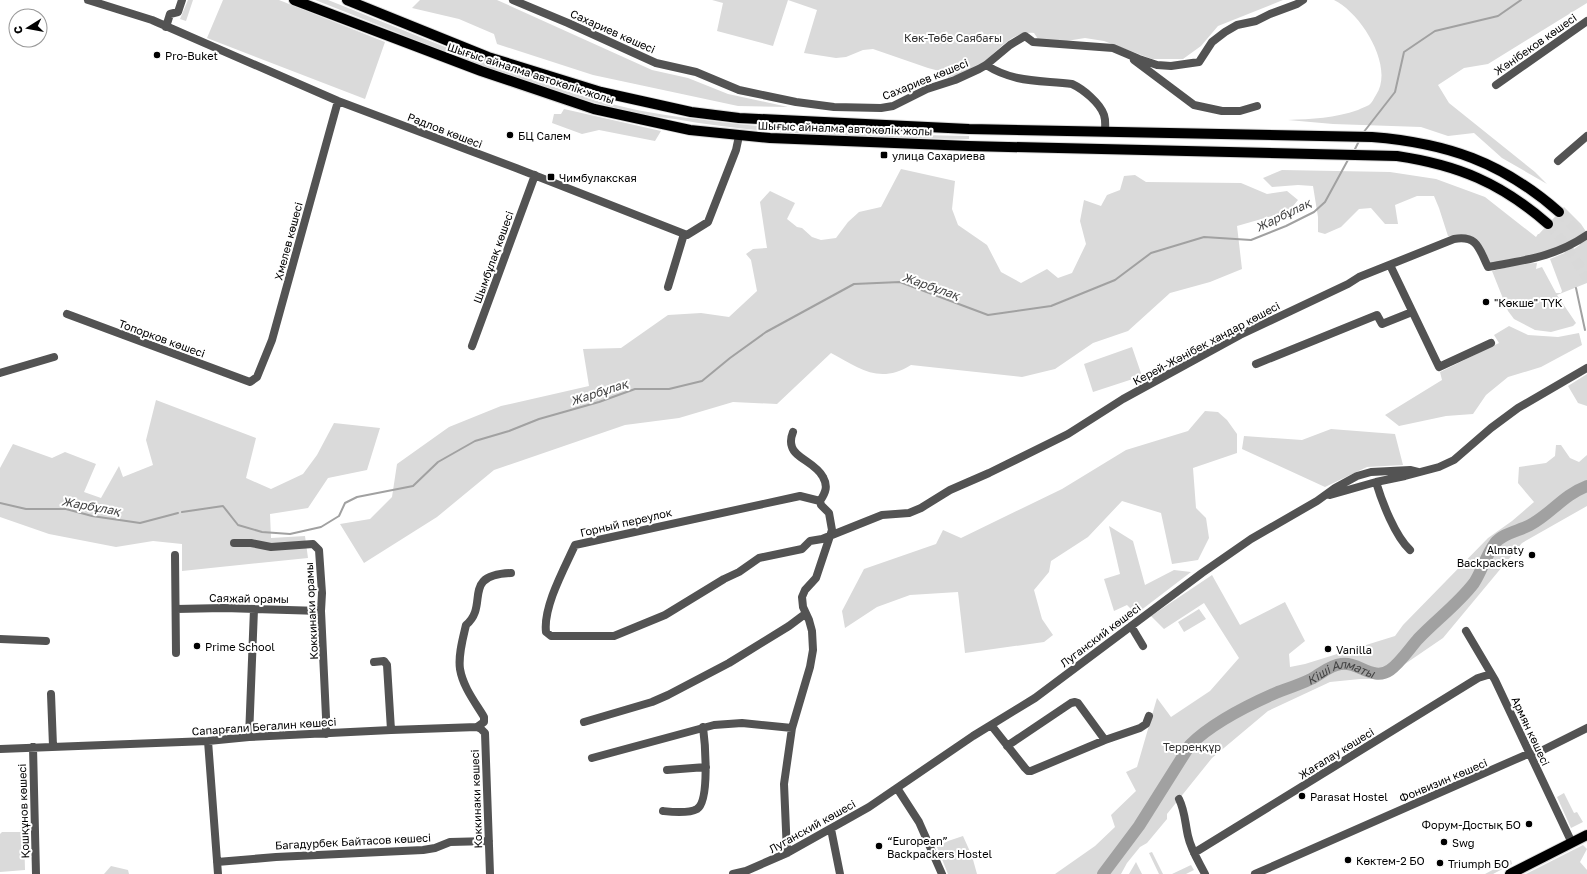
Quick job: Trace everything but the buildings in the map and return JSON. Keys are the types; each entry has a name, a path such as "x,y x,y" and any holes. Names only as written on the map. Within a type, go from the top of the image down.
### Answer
{"main road":[{"name":"Шығыс айналма автокөлік жолы","path":"294,0 470,67 594,109 690,130 738,136 1009,146 1378,154 1397,156 1440,164 1480,178 1498,187 1527,206 1548,224"},
{"path":"347,0 360,3 488,57 601,92 691,112 771,121 951,128 1372,137 1398,139 1445,148 1466,154 1506,173 1543,197 1559,212"},
{"path":"1510,874 1587,835"}],"street":[{"name":"Радлов көшесі","path":"88,0 152,20 338,101 535,175 684,234"},
{"path":"166,27 170,14 178,12 182,0"},
{"name":"Сахариев көшесі","path":"513,0 656,63 696,72 739,90 796,102 834,107 858,108 881,108 893,106 929,88 956,80 986,65 1010,45 1025,36 1033,42 1114,48 1130,56 1157,64 1171,66 1188,65 1199,62 1212,42 1237,25 1256,21 1297,4 1303,0"},
{"name":"Жәнібеков көшесі","path":"1496,85 1587,21"},
{"path":"1130,56 1194,105 1222,111 1240,111 1257,106"},
{"path":"986,65 996,71 1017,79 1072,84 1079,87 1101,110 1104,116 1105,132"},
{"name":"Хмелев көшесі","path":"250,382 257,377 272,340 338,101"},
{"path":"668,287 684,234 687,235 708,222 736,150 738,136"},
{"path":"1558,161 1587,136"},
{"name":"Шымбұлақ көшесі","path":"472,346 535,175"},
{"name":"Керей-Жәнібек хандар көшесі","path":"831,536 882,515 909,513 921,508 950,490 990,473 1068,434 1122,399 1240,335 1348,284 1359,277 1454,239 1463,237 1471,239 1477,245 1488,268 1546,256 1587,235"},
{"path":"1390,265 1439,367 1491,343"},
{"path":"1256,364 1377,315 1382,324 1412,312"},
{"name":"Топорков көшесі","path":"67,314 250,382"},
{"path":"0,373 54,357"},
{"name":"Луганский көшесі","path":"1317,501 1332,494 1439,467 1454,460 1491,428 1518,408 1587,368"},
{"path":"787,853 784,784 792,728 810,667 813,650 812,631 809,620 805,614 802,597 805,590 816,578 832,530 829,513 821,505 820,500 827,486 826,481 821,472 813,465 795,454 790,441 793,432"},
{"name":"Луганский көшесі","path":"733,874 746,871 787,853 869,807 991,725 1035,698 1202,573 1251,539 1317,501 1336,488 1357,476 1371,472 1410,470 1418,472"},
{"path":"1376,482 1381,498 1402,543 1410,550"},
{"name":"Горный переулок","path":"820,500 800,496 575,545 557,584 544,621 546,632 550,636 614,636 665,615 724,579 739,572 759,558 802,549 810,541 831,536"},
{"name":"Коккинаки орамы","path":"234,543 251,543 271,547 314,544 319,550 322,593 321,611 326,734"},
{"path":"175,555 176,653"},
{"path":"477,728 484,722 484,718 469,692 460,669 466,625 472,620 479,587 482,582 491,576 511,574"},
{"name":"Саяжай орамы","path":"176,609 321,611"},
{"path":"249,736 254,609"},
{"path":"584,722 652,702 668,695 729,663 789,626 805,614"},
{"path":"1131,626 1142,646"},
{"name":"Армян көшесі","path":"1466,631 1491,674 1572,843"},
{"path":"0,639 46,641"},
{"path":"374,662 384,662 387,665 392,730"},
{"name":"Жағалау көшесі","path":"1194,853 1478,678 1491,674"},
{"path":"51,694 53,746"},
{"path":"1007,746 1071,703 1075,702 1078,703 1105,740"},
{"path":"991,725 1025,768 1028,771 1031,771 1105,740 1140,728 1146,724 1149,716"},
{"path":"592,758 703,727 727,723 792,728"},
{"path":"663,811 676,812 698,809 702,804 705,790 706,767 703,727"},
{"name":"Сапарғали Бегалин көшесі","path":"0,749 208,741 249,736 477,728"},
{"name":"Коккинаки көшесі","path":"477,728 481,729 484,733 490,874"},
{"name":"Фонвизин көшесі","path":"1255,874 1530,755 1587,728"},
{"path":"208,741 218,874"},
{"name":"Қошқұнов көшесі","path":"33,747 36,874"},
{"path":"667,770 706,767"},
{"path":"897,788 919,822 942,874"},
{"path":"1179,799 1186,818 1188,836 1194,853 1205,874"},
{"path":"831,829 840,874"},
{"name":"Багадурбек Байтасов көшесі","path":"217,862 276,857 423,850 435,848 450,842 489,841"}],"green space":[{"path":"188,0 193,0 186,21 180,19"},
{"path":"223,0 279,0 385,42 365,99 207,38"},
{"path":"315,0 328,0 439,45 514,73 590,98 628,108 720,122 782,128 969,136 969,139 858,137 785,133 711,125 639,114 548,89 470,61"},
{"path":"420,0 497,0 652,70 688,78 728,94 788,107 738,106 593,75 497,44 494,34 459,19 412,8"},
{"path":"712,0 788,0 773,46 717,31 723,3"},
{"name":"Көк-Төбе Саябағы","path":"788,0 1283,0 1218,26 1201,46 1183,59 1152,59 1104,41 1085,38 1054,43 1038,39 1034,33 1026,33 1019,35 1005,43 981,65 948,78 947,73 873,49 863,50 846,57 836,58 804,53 817,10"},
{"path":"1334,0 1587,0 1587,3 1488,64 1464,68 1438,85 1449,103 1535,172 1547,184 1502,158 1474,133 1448,136 1421,127 1333,124 1288,120 1315,119 1358,110 1368,106 1371,103 1381,83 1381,70 1378,56 1372,42 1355,16"},
{"path":"564,109 661,131 655,141 599,130 582,134 552,123 554,114 561,114"},
{"path":"901,169 955,181 952,209 958,225 987,245 1001,272 1021,283 1047,269 1058,278 1072,273 1086,244 1080,221 1084,200 1101,206 1107,195 1120,190 1124,176 1135,175 1146,182 1241,183 1267,194 1287,191 1298,200 1289,211 1237,226 1242,269 1210,282 1170,293 1128,331 1093,343 1055,369 1022,377 911,365 900,371 889,374 879,374 860,369 831,353 777,404 733,402 679,418 625,425 494,470 437,517 364,563 340,524 370,519 392,497 397,464 449,427 501,406 589,386 583,349 621,348 668,315 701,313 729,317 757,291 751,260 746,254 753,249 767,248 760,202 770,191 795,203 787,219 797,227 802,228 812,237 821,240 836,238 848,222 859,212 881,207"},
{"path":"1282,170 1390,172 1436,179 1485,197 1536,237 1564,207 1581,224 1587,233 1555,251 1488,267 1477,245 1448,236 1434,196 1417,196 1395,205 1398,224 1385,224 1371,208 1359,209 1341,227 1325,234 1318,232 1318,217 1313,186 1298,185 1272,187 1263,178"},
{"path":"1587,240 1587,283 1557,295 1576,323 1573,326 1551,332 1535,330 1514,319 1508,311 1492,271 1521,264 1537,263 1536,269 1542,267 1556,293 1561,293 1562,291 1550,259 1574,249"},
{"path":"1509,326 1528,335 1558,337 1579,333 1582,345 1541,367 1508,377 1486,395 1473,414 1446,416 1399,426 1385,415 1442,380 1440,372 1499,343 1494,335"},
{"path":"1132,347 1142,376 1093,392 1084,364"},
{"path":"1587,374 1587,406 1578,403 1568,386"},
{"path":"156,400 256,438 246,478 271,489 303,474 317,455 334,423 380,428 367,470 328,478 308,508 270,514 271,538 305,536 308,558 182,571 182,544 153,541 116,547 49,534 0,517 0,468 13,444 52,458 65,452 96,464 84,492 101,498 119,466 123,477 153,465 146,440"},
{"path":"1205,411 1218,412 1227,420 1237,434 1237,453 1193,468 1196,508 1206,518 1209,538 1198,560 1172,564 1161,513 1122,501 1088,537 1051,561 1049,572 1034,590 1042,619 1053,635 1044,642 965,653 958,592 910,595 877,607 845,628 842,611 864,569 936,544 943,530 961,538 1062,489 1126,450 1188,431"},
{"path":"1331,429 1395,434 1403,465 1367,467 1325,487 1242,449 1244,436 1302,440"},
{"name":"Терреңқұр","path":"1556,445 1561,445 1570,458 1579,462 1587,455 1587,506 1522,543 1443,638 1383,679 1360,679 1330,682 1268,711 1212,758 1167,814 1167,819 1147,843 1140,847 1127,863 1121,874 1055,874 1095,846 1115,827 1111,815 1136,791 1126,772 1137,767 1157,698 1171,717 1210,691 1239,658 1204,603 1164,629 1151,616 1212,575 1240,625 1285,602 1305,641 1289,654 1290,667 1305,664 1395,636 1403,625 1488,538 1512,521 1534,502 1518,483 1519,467 1546,463 1555,456"},
{"path":"1109,526 1133,541 1145,585 1174,570 1191,572 1136,614 1127,605 1114,611 1104,579 1120,574"},
{"path":"1199,609 1206,619 1184,632 1178,622"},
{"path":"1564,793 1574,813 1577,812 1583,822 1571,828 1557,797"},
{"path":"2,832 24,832 25,870 0,872 0,834"},
{"path":"963,836 972,856 977,874 948,874 937,847 948,841"},
{"path":"1583,845 1587,849 1580,862 1587,870 1587,874 1526,874"},
{"path":"1152,852 1163,874 1159,874 1149,853"},
{"path":"1511,860 1512,864 1493,874 1485,874"},
{"path":"1136,862 1142,874 1129,874"},
{"path":"1191,865 1194,870 1186,874 1172,874"},
{"path":"111,866 128,870 129,874 104,874"}],"waterway":[{"name":"Жарбұлақ","path":"1363,133 1395,92 1404,52 1435,31 1498,16 1521,0"},
{"name":"Жарбұлақ","path":"1354,151 1359,141"},
{"name":"Жарбұлақ","path":"182,512 223,506 238,525 262,532 290,534 321,527 339,516 345,503 357,497 413,486 438,462 475,441 509,431 539,419 599,402 635,389 669,389 702,381 730,358 766,332 854,284 900,282 988,315 1051,306 1115,280 1151,253 1204,237 1251,240 1286,226 1314,212 1325,202 1349,158"},
{"path":"1576,288 1585,330"},
{"name":"Кіші Алматы","path":"1103,874 1139,826 1190,745 1199,737 1243,708 1307,681 1333,666 1341,664 1353,665 1378,674 1390,670 1418,639 1468,591 1498,540 1507,534 1537,521 1571,494 1587,486"},
{"name":"Жарбұлақ","path":"0,503 26,509 66,509 92,516 140,523 178,513"}],"tunnel":[{"path":"1559,212 1576,230 1587,246"},
{"path":"1548,224 1569,250 1587,279"}],"place":[{"name":"Pro-Buket","path":"157,55"},
{"name":"БЦ Салем","path":"510,135"},
{"name":"улица Сахариева","path":"884,155"},
{"name":"Чимбулакская","path":"551,177"},
{"name":"\"Көкше\" ТҮК","path":"1486,302"},
{"name":"Almaty Backpackers","path":"1532,555"},
{"name":"Prime School","path":"197,646"},
{"name":"Vanilla","path":"1328,649"},
{"name":"Parasat Hostel","path":"1302,796"},
{"name":"Форум-Достық БО","path":"1529,824"},
{"name":"Swg","path":"1444,842"},
{"name":"“European” Backpackers Hostel","path":"879,846"},
{"name":"Көктем-2 БО","path":"1348,860"},
{"name":"Triumph БО","path":"1440,863"}]}
